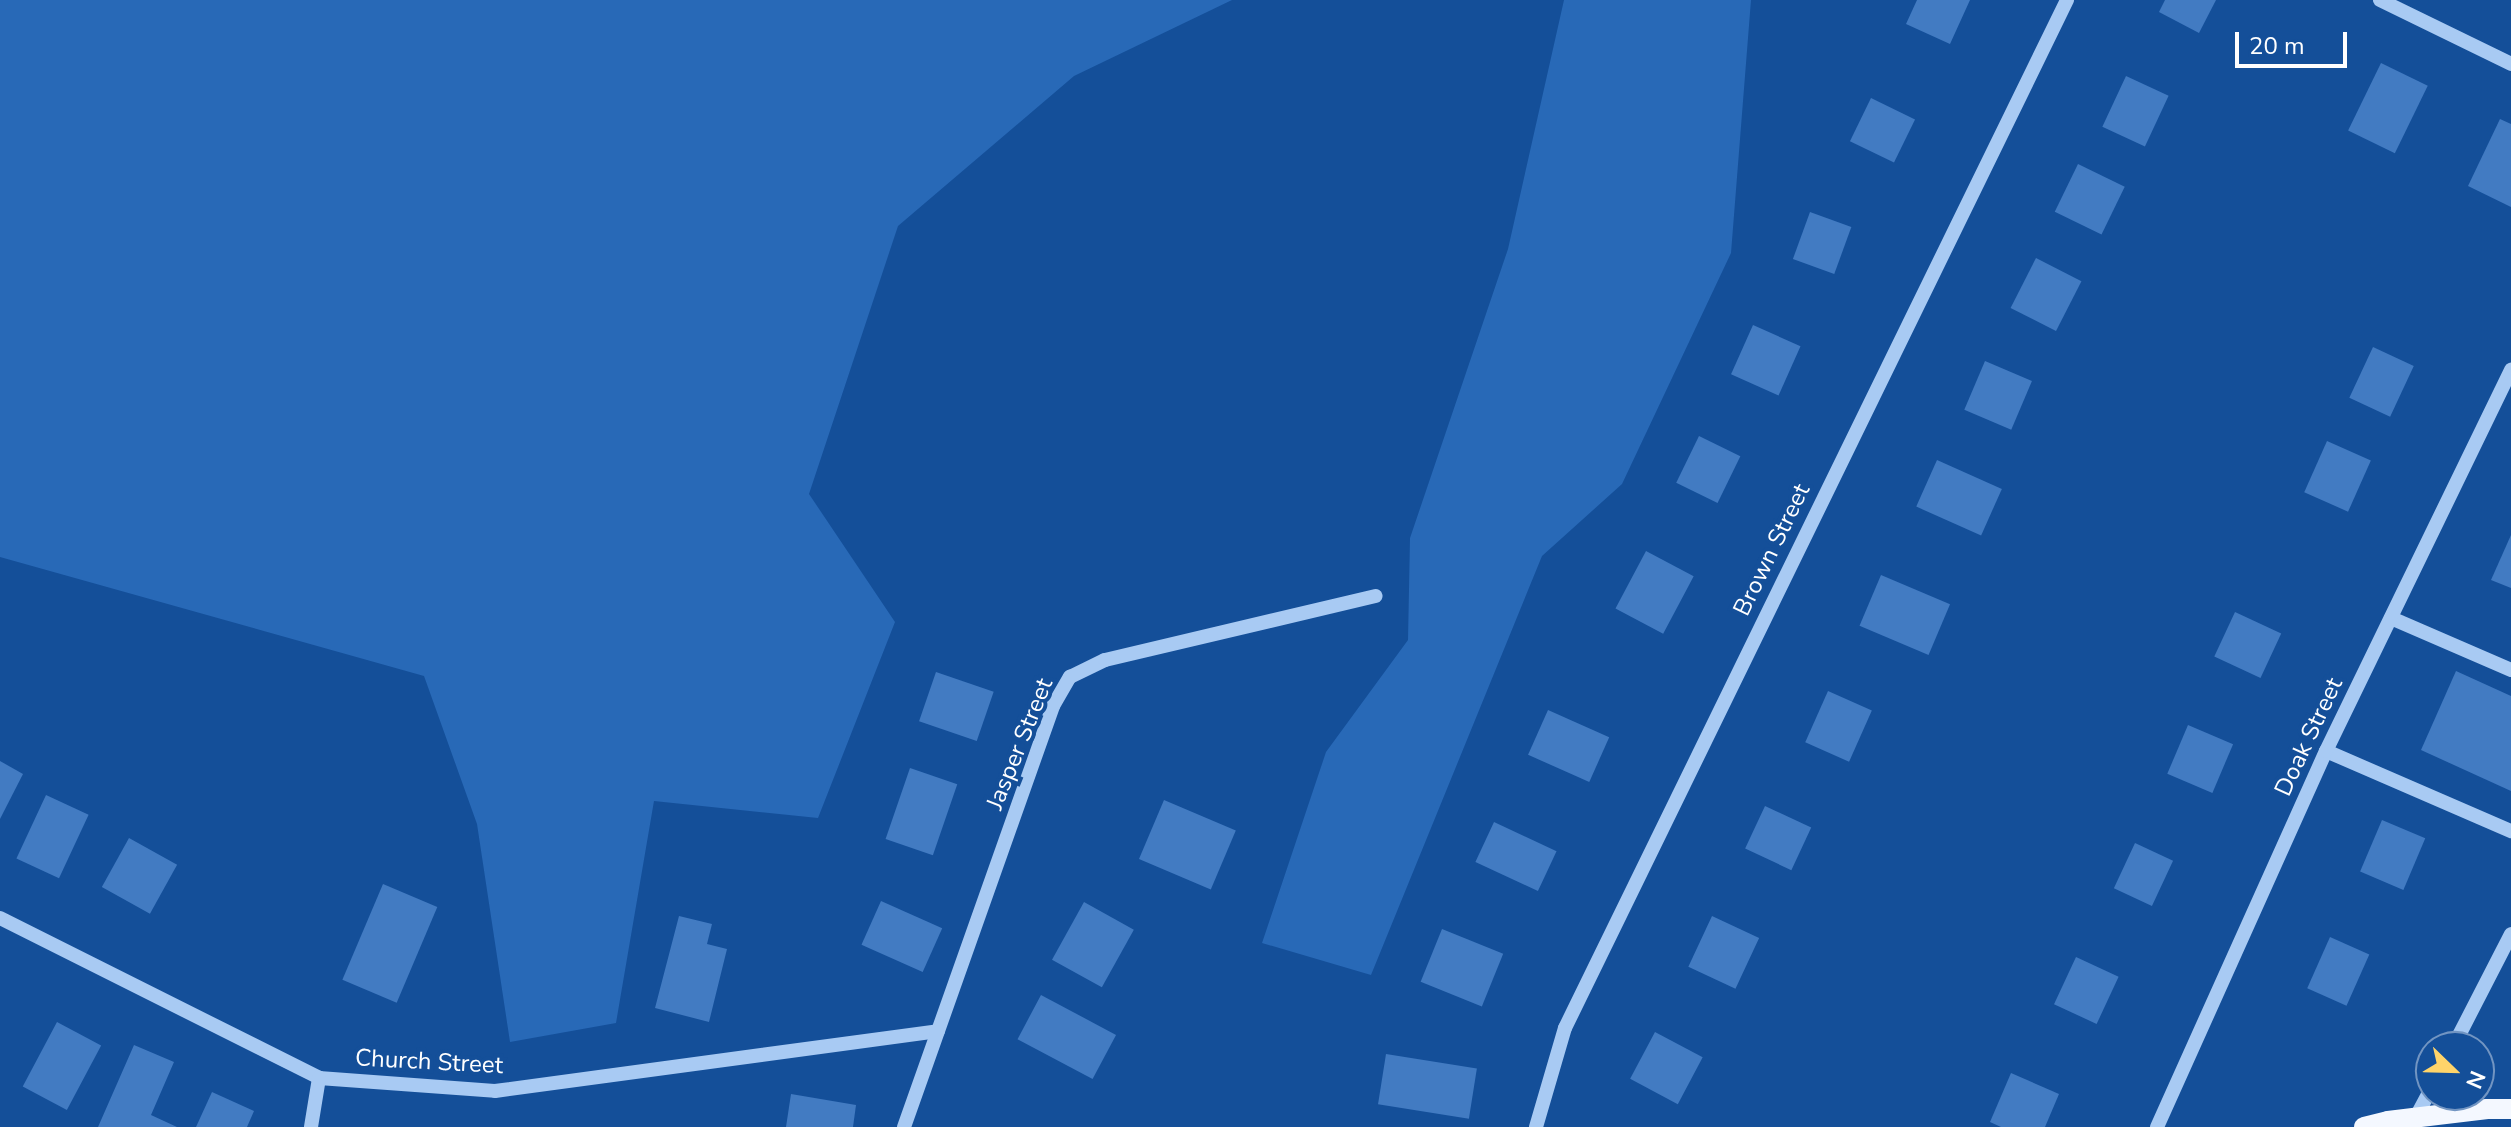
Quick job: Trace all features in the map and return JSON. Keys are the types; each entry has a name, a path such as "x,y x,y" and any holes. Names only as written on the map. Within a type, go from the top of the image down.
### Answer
{"main road":[{"path":"2364,1127 2416,1117 2511,1109"}],"street":[{"name":"Brown Street","path":"1536,1127 1565,1028 2067,0"},
{"path":"2380,0 2511,64"},
{"name":"Doak Street","path":"2157,1127 2326,751 2511,370"},
{"name":"Jasper Street","path":"904,1127 1053,706 1070,677 1105,660 1376,596"},
{"path":"2391,618 2511,670"},
{"path":"2326,751 2511,831"},
{"name":"Church Street","path":"0,918 319,1078 495,1091 938,1031"},
{"path":"2461,1031 2511,934"},
{"path":"311,1127 319,1078"},
{"path":"2416,1117 2419,1111"}],"shaded area":[{"path":"0,0 1232,0 1074,76 898,226 809,494 895,622 818,818 654,801 616,1023 510,1042 477,824 424,676 0,557"},
{"path":"1564,0 1751,0 1731,253 1622,484 1542,556 1371,975 1262,943 1326,752 1408,640 1410,538 1508,249"}],"building":[{"path":"1917,0 1970,0 1950,44 1906,24"},
{"path":"2165,0 2216,0 2199,33 2159,12"},
{"path":"2381,63 2428,86 2395,153 2348,130"},
{"path":"2126,76 2169,96 2145,147 2102,127"},
{"path":"1871,98 1915,119 1894,163 1850,141"},
{"path":"2500,119 2511,124 2511,207 2468,186"},
{"path":"2078,164 2125,187 2102,234 2055,212"},
{"path":"1810,212 1851,227 1834,274 1793,259"},
{"path":"2036,258 2081,281 2056,331 2011,308"},
{"path":"1753,325 1801,346 1779,395 1731,374"},
{"path":"2373,347 2414,366 2390,417 2349,398"},
{"path":"1985,361 2032,381 2011,430 1964,410"},
{"path":"1699,436 1740,456 1718,503 1676,483"},
{"path":"2327,441 2371,461 2348,512 2304,492"},
{"path":"1937,460 2002,489 1981,535 1916,507"},
{"path":"2511,535 2511,588 2491,580"},
{"path":"1646,551 1694,576 1663,634 1615,608"},
{"path":"1881,575 1950,604 1929,655 1860,626"},
{"path":"2235,612 2281,634 2261,678 2214,656"},
{"path":"2456,671 2511,696 2511,791 2421,750"},
{"path":"936,672 994,692 977,741 919,721"},
{"path":"1828,691 1872,711 1849,762 1805,742"},
{"path":"1548,710 1609,737 1589,782 1528,755"},
{"path":"2188,725 2233,744 2212,793 2167,774"},
{"path":"0,761 23,774 0,819"},
{"path":"910,768 957,784 933,855 886,839"},
{"path":"46,795 89,815 59,878 16,858"},
{"path":"1164,800 1236,830 1211,889 1139,859"},
{"path":"1765,806 1811,828 1791,870 1745,849"},
{"path":"2382,820 2425,838 2403,890 2360,872"},
{"path":"1494,822 1557,851 1538,891 1475,862"},
{"path":"129,838 177,865 150,914 102,887"},
{"path":"2135,843 2173,861 2152,906 2114,888"},
{"path":"383,884 437,907 397,1003 342,980"},
{"path":"881,901 942,928 923,972 861,945"},
{"path":"1084,902 1134,930 1102,987 1052,960"},
{"path":"679,916 712,924 707,944 727,949 709,1022 655,1008"},
{"path":"1712,916 1759,938 1735,989 1688,967"},
{"path":"1442,929 1503,954 1482,1007 1421,982"},
{"path":"2330,937 2369,954 2347,1006 2307,988"},
{"path":"2076,957 2119,977 2097,1024 2054,1004"},
{"path":"1041,995 1116,1035 1093,1079 1018,1039"},
{"path":"57,1022 101,1045 67,1110 23,1086"},
{"path":"1655,1032 1703,1057 1678,1104 1630,1079"},
{"path":"134,1045 174,1062 151,1115 177,1127 98,1127"},
{"path":"1386,1054 1477,1068 1469,1119 1378,1104"},
{"path":"2011,1073 2059,1094 2045,1127 2001,1127 1990,1122"},
{"path":"212,1092 254,1111 247,1127 196,1127"},
{"path":"791,1094 856,1105 853,1127 786,1127"}]}
